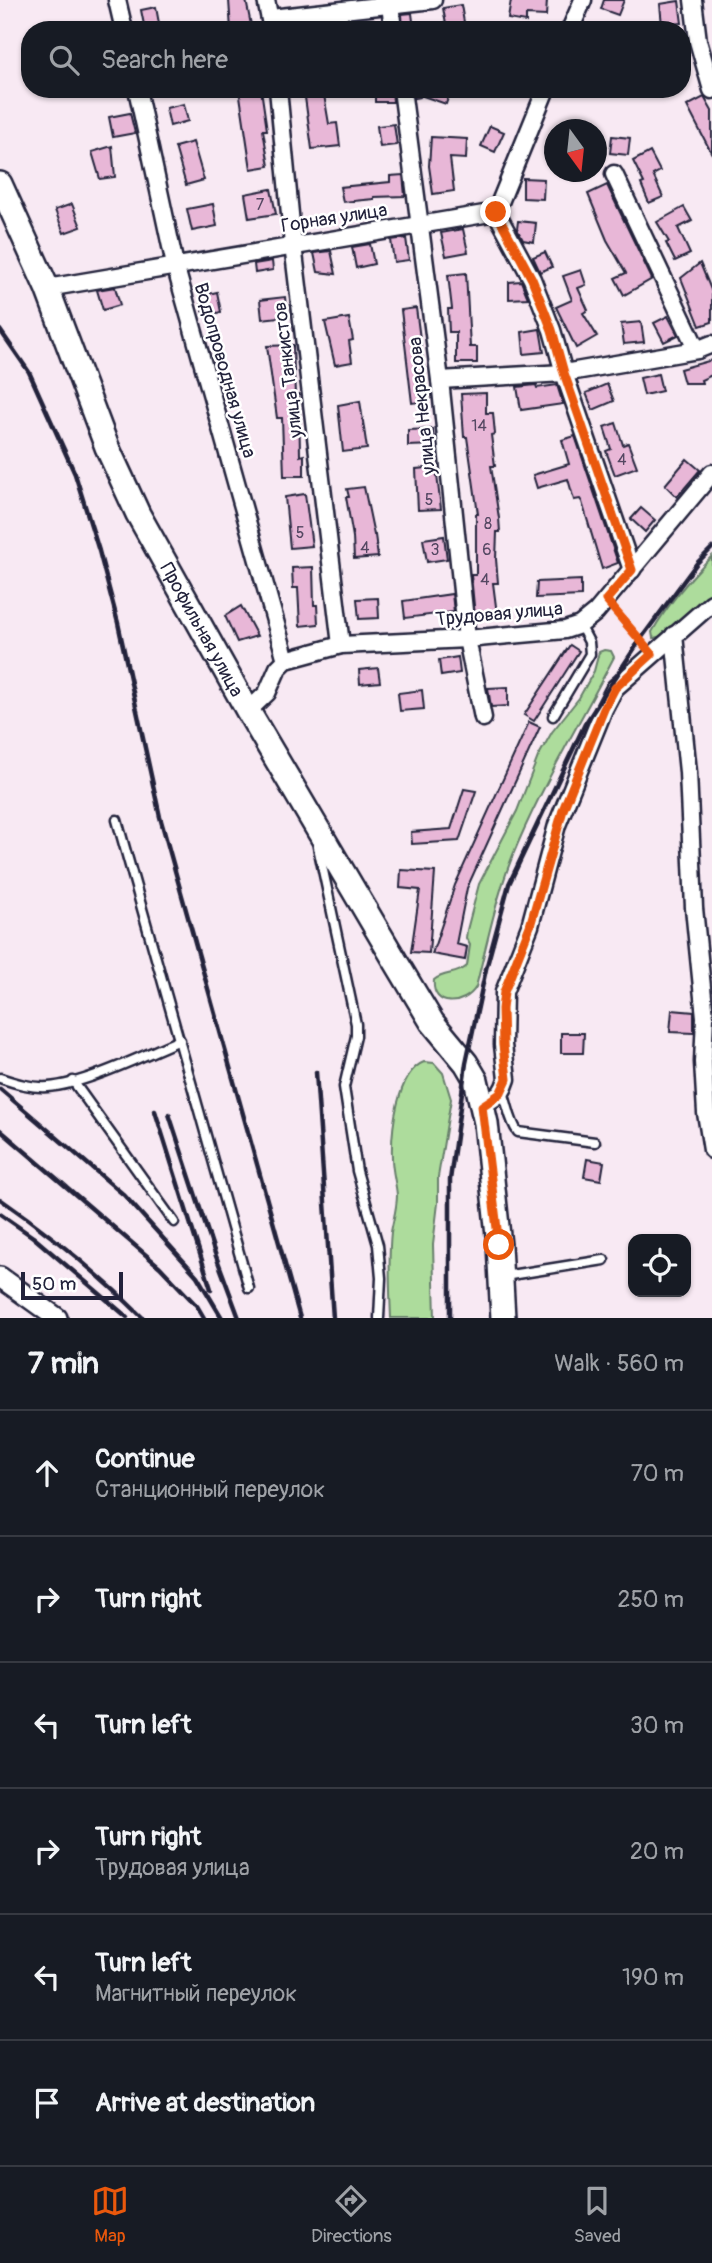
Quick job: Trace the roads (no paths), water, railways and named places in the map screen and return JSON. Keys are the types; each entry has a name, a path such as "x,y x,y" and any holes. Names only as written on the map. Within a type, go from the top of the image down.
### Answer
{"main road":[{"name":"Профильная улица","path":"0,184 47,288 107,447 138,514 248,711 432,1022 466,1063 476,1080 482,1106"},
{"path":"482,1106 499,1245 503,1318"}],"street":[{"path":"117,0 122,21"},
{"path":"266,0 270,21"},
{"path":"289,21 390,4 433,0"},
{"path":"574,21 583,0"},
{"path":"694,0 698,41 712,90"},
{"path":"390,4 392,21"},
{"name":"Водопроводная улица","path":"139,98 175,265 286,660"},
{"name":"улица Танкистов","path":"279,98 293,245 341,645"},
{"name":"улица Некрасова","path":"403,98 440,380 467,639 482,718"},
{"path":"542,98 496,212 532,279 552,330 564,373 632,570"},
{"path":"440,380 564,373 704,347 614,174"},
{"name":"Горная улица","path":"47,288 496,212"},
{"name":"Трудовая улица","path":"286,660 341,645 467,639 565,630 580,625 606,600 712,473"},
{"path":"482,1106 502,1090 507,1079 503,1045 504,992 530,926 557,825 599,721 615,688 712,603"},
{"path":"674,635 688,772 694,908 705,1017 703,1062 706,1112 712,1150"},
{"path":"248,711 267,693 278,668 286,660"},
{"path":"0,1277 57,1318"}],"lane":[{"path":"553,716 590,654 589,642 580,625"},
{"path":"117,820 248,1288"},
{"path":"314,823 355,1024 356,1036 344,1087 357,1171 378,1245 381,1278 379,1318"},
{"path":"0,1078 47,1087 72,1081 180,1040"},
{"path":"72,1081 174,1223"},
{"path":"502,1090 518,1132 595,1142"},
{"path":"501,1277 604,1260"}],"railway":[{"path":"0,330 29,372 75,474 99,551 118,623 160,817 300,1318"},
{"path":"450,1318 450,1180 466,1063 486,969 509,884 585,724 640,640 697,563 712,548"},
{"path":"316,1072 333,1318"},
{"path":"0,1089 124,1195 197,1276 222,1318"},
{"path":"155,1111 211,1289"},
{"path":"169,1114 239,1318"},
{"path":"0,1130 160,1267 197,1306 204,1318"},
{"path":"0,1199 74,1255 143,1318"},
{"path":"0,1214 33,1237 127,1317"}]}
